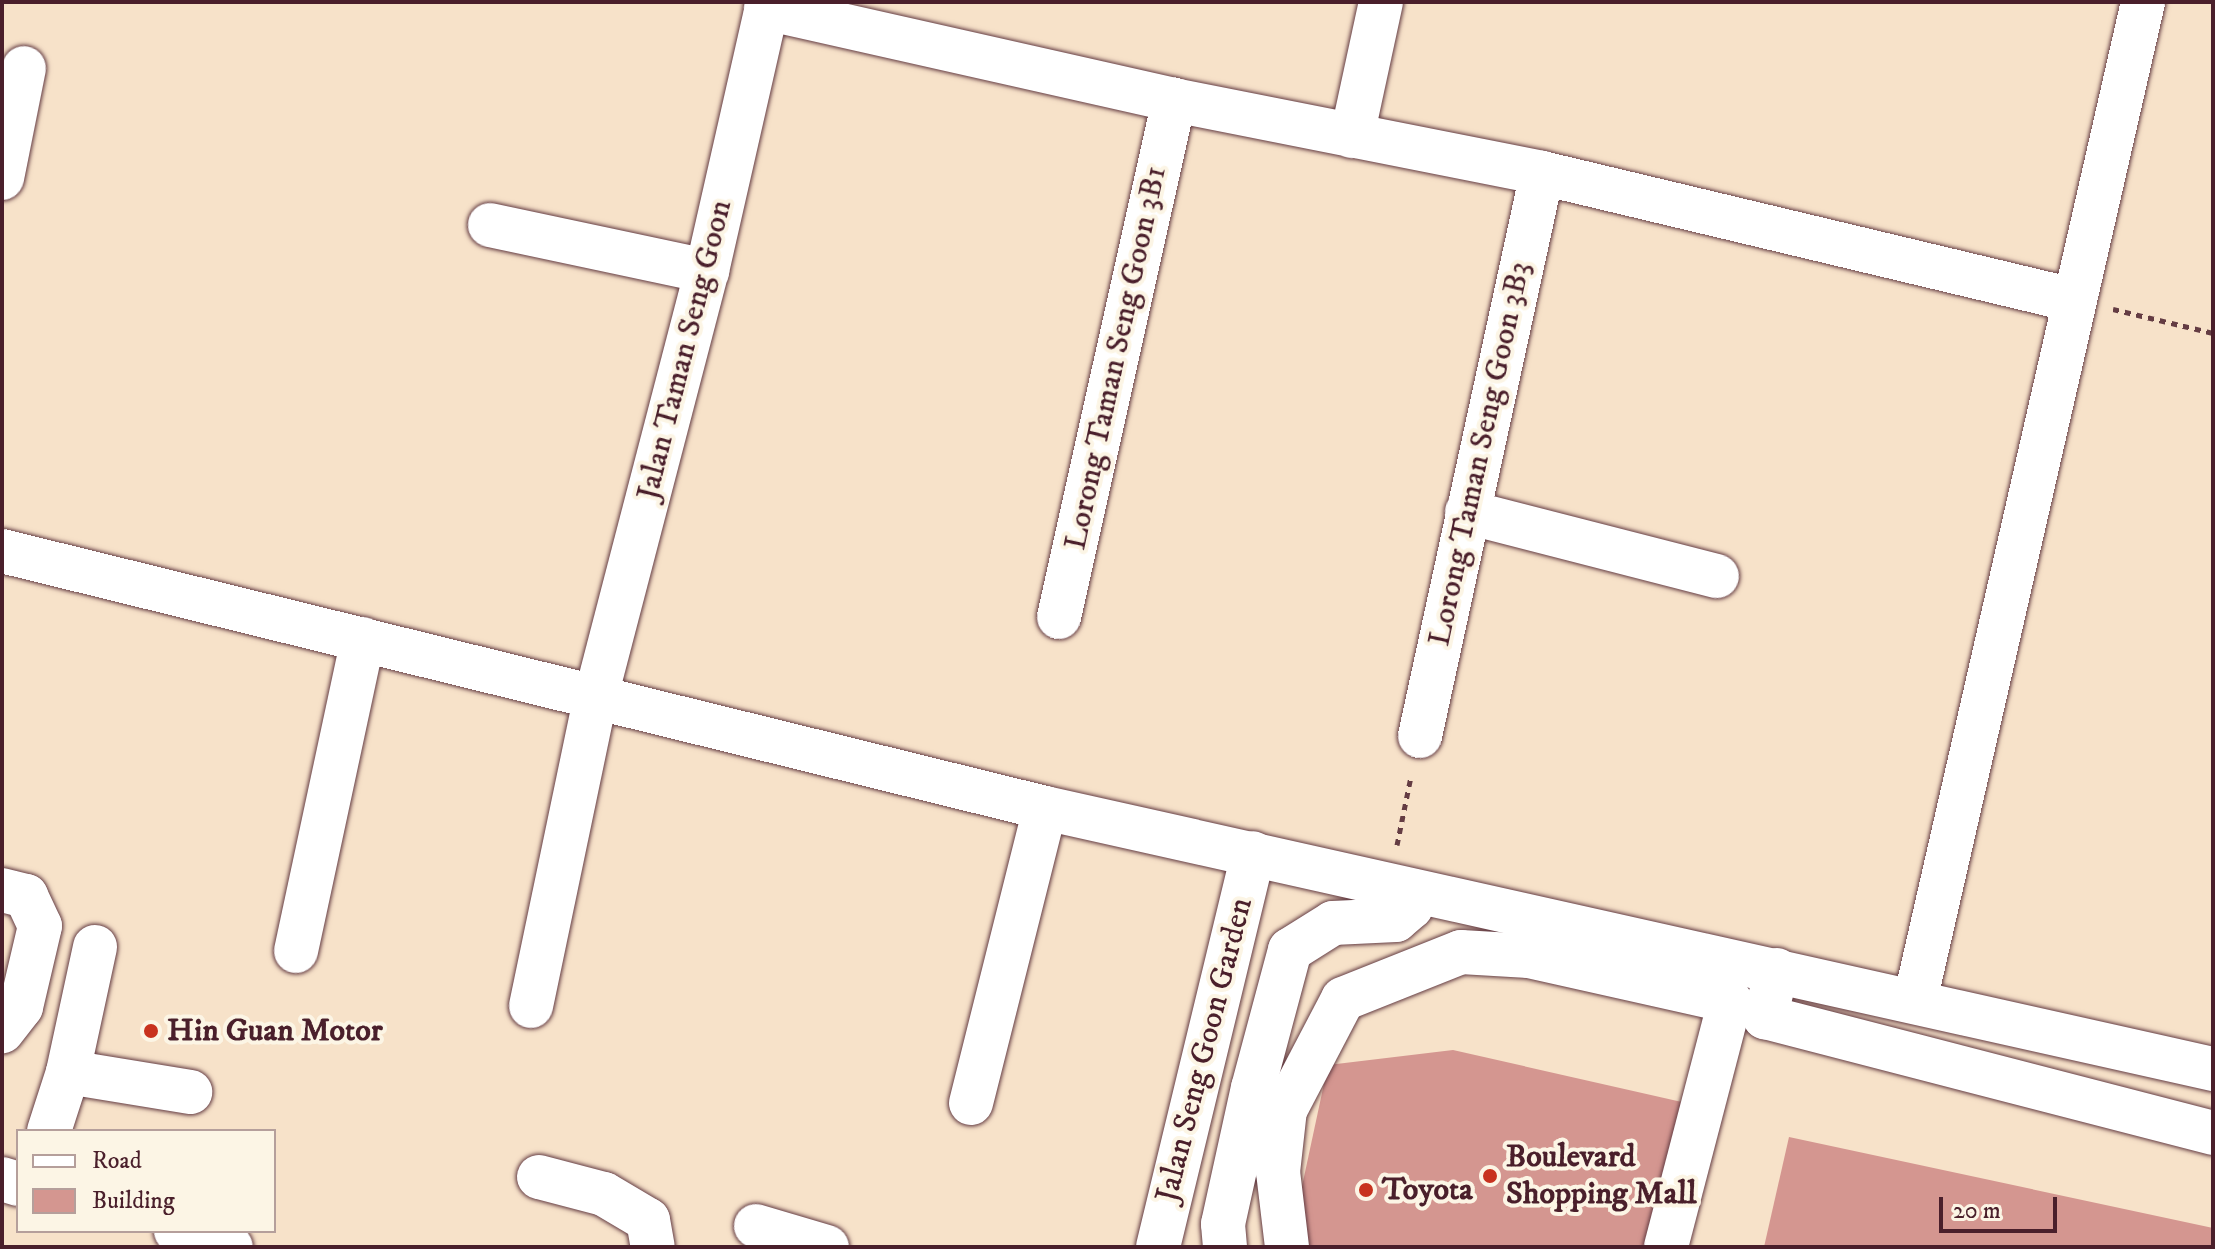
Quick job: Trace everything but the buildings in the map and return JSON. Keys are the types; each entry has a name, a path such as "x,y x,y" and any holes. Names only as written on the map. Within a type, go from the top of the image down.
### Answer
{"main road":[{"path":"1352,136 1381,2"},
{"path":"1915,1001 2143,2"},
{"path":"767,5 1174,100 1542,173 2073,300"},
{"name":"Jalan Taman Seng Goon","path":"531,1006 596,696 707,271 767,5"},
{"path":"2,178 24,68"},
{"name":"Lorong Taman Seng Goon 3B1","path":"1059,617 1174,100"},
{"name":"Lorong Taman Seng Goon 3B3","path":"1420,736 1542,173"},
{"path":"490,225 707,271"},
{"path":"1467,512 1717,576"},
{"path":"2,551 1045,808 2213,1069"},
{"path":"296,951 363,639"},
{"path":"971,1103 1045,808"},
{"name":"Jalan Seng Goon Garden","path":"1158,1247 1253,853"},
{"path":"2,890 26,896 40,926 21,1007 2,1031"},
{"path":"1225,1247 1223,1224 1250,1103 1290,950 1333,923 1396,920 1411,907 1401,890"},
{"path":"50,1129 68,1072 95,947"},
{"path":"1287,1247 1278,1172 1285,1110 1343,999 1461,952 1529,956 1730,1001 1666,1247"},
{"path":"1777,970 1765,1017 2213,1133"},
{"path":"68,1072 190,1092"},
{"path":"539,1177 604,1194 648,1220 653,1247"},
{"path":"756,1226 827,1247"},
{"path":"183,1233 231,1247"}],"path":[{"path":"2073,300 2213,333"},
{"path":"1401,890 1420,736"}],"place":[{"name":"Hin Guan Motor","path":"151,1031"},
{"name":"Boulevard Shopping Mall","path":"1490,1176"},
{"name":"Toyota","path":"1366,1190"}]}
